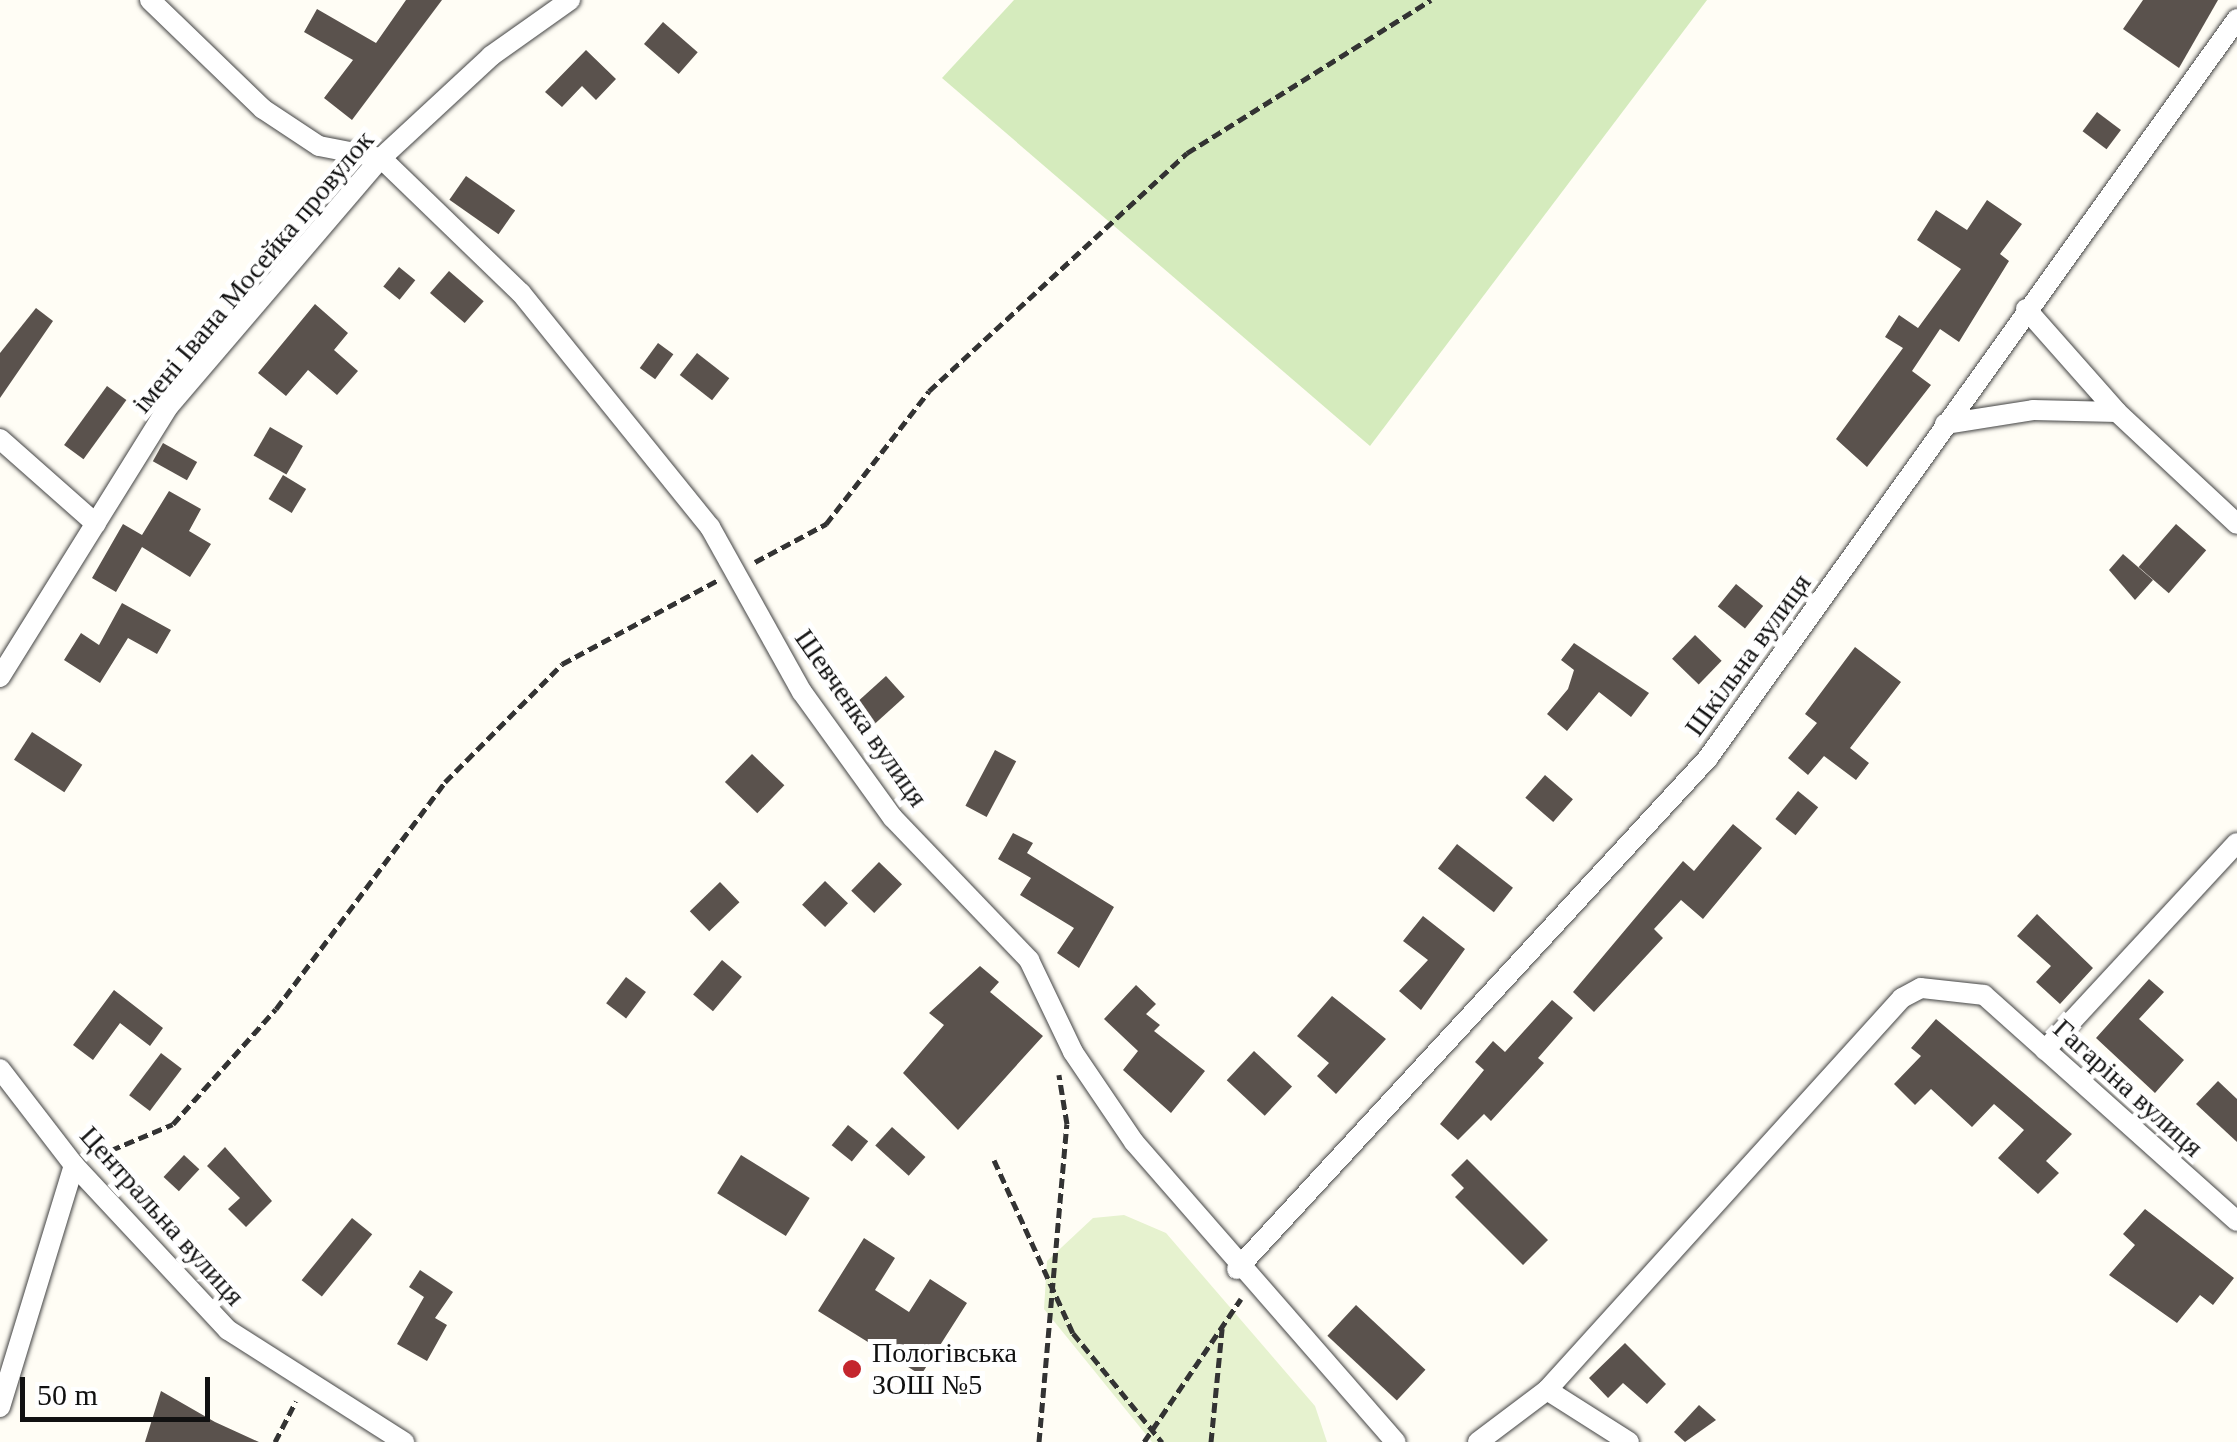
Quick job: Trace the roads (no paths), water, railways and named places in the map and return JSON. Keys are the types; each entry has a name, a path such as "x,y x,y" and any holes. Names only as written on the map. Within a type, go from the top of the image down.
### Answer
{"street":[{"path":"150,0 263,108 319,146 380,158"},
{"name":"імені Івана Мосейка провулок","path":"0,677 168,406 380,158 491,56 570,0"},
{"name":"Шкільна вулиця","path":"1244,1276 1708,758 2237,19"},
{"name":"Шевченка вулиця","path":"380,158 521,292 710,526 814,708 893,818 1029,960 1073,1052 1134,1142 1244,1276 1396,1442"},
{"path":"2026,309 2116,412 2237,524"},
{"path":"1945,424 2033,410 2116,412"},
{"path":"0,440 96,524"},
{"path":"2045,1050 2237,843"},
{"name":"Гагаріна вулиця","path":"1548,1390 1902,998 1939,986 1984,995 2237,1221"},
{"name":"Центральна вулиця","path":"0,1070 74,1165 228,1330 404,1442"},
{"path":"0,1407 74,1165"},
{"path":"1478,1442 1548,1390 1628,1442"}],"place":[{"name":"Пологівська ЗОШ №5","path":"852,1369"}]}
